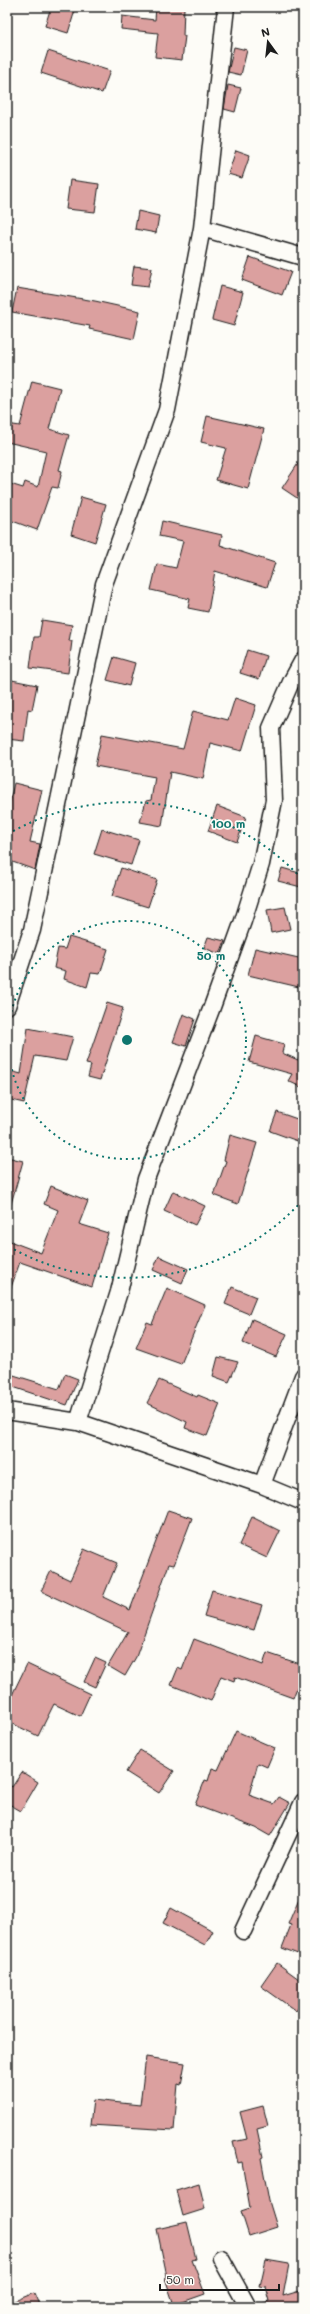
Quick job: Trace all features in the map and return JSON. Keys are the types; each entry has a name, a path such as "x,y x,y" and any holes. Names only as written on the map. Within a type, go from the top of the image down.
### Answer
{"street":[{"path":"7,1006 32,930 104,584 167,410 202,228 226,7"},
{"path":"202,228 303,257"},
{"path":"78,1422 119,1292 146,1180 215,1000 243,921 261,864 274,800 271,728 291,682 303,660"},
{"path":"262,1484 303,1376"},
{"path":"7,1412 78,1422 262,1484 303,1502"},
{"path":"243,1931 303,1802"},
{"path":"221,2258 248,2307"}],"building":[{"path":"51,7 76,7 68,33 45,26"},
{"path":"156,7 184,7 183,36 185,36 182,60 155,57 158,33 121,29 122,16 155,20"},
{"path":"234,47 247,50 241,75 228,72"},
{"path":"48,51 110,71 102,93 41,73"},
{"path":"228,85 241,88 235,112 224,109"},
{"path":"236,150 250,155 242,178 228,174"},
{"path":"70,180 99,184 95,212 66,209"},
{"path":"138,211 159,216 156,233 135,229"},
{"path":"250,257 291,272 282,295 242,280"},
{"path":"134,266 152,268 148,287 131,285"},
{"path":"220,286 243,292 234,326 212,320"},
{"path":"17,288 95,301 140,311 134,339 89,329 90,326 12,312"},
{"path":"32,381 60,388 49,429 69,435 59,470 62,471 58,488 52,487 37,530 7,519 7,483 23,488 25,482 38,487 46,451 7,442 7,424 20,426"},
{"path":"207,416 264,429 248,489 216,480 226,448 201,442"},
{"path":"303,456 303,502 282,488"},
{"path":"81,497 106,504 95,542 71,534"},
{"path":"162,521 222,535 220,545 275,563 267,587 215,571 208,612 188,608 190,599 151,590 157,564 176,568 183,541 159,536"},
{"path":"42,620 72,625 69,641 72,641 68,673 30,668 34,637 39,637"},
{"path":"247,650 266,656 259,679 240,673"},
{"path":"114,657 135,663 129,686 107,680"},
{"path":"7,679 37,685 32,710 28,709 24,741 7,739"},
{"path":"235,698 256,705 242,751 210,743 203,779 170,772 162,826 140,822 146,801 151,800 155,777 95,766 102,734 183,749 193,711 228,720"},
{"path":"14,783 42,790 30,842 40,844 35,870 7,860 7,814"},
{"path":"217,806 246,817 237,842 208,831"},
{"path":"102,829 139,840 131,865 94,854"},
{"path":"121,868 157,880 148,907 112,896"},
{"path":"282,868 303,874 301,887 278,881"},
{"path":"285,907 290,929 271,933 267,910"},
{"path":"69,937 108,949 100,974 91,973 87,987 64,979 66,971 54,968 58,948 65,949"},
{"path":"208,937 225,941 220,954 204,948"},
{"path":"255,948 303,959 303,988 248,975"},
{"path":"107,1003 123,1008 100,1080 88,1077 91,1065 86,1064"},
{"path":"183,1014 195,1019 186,1046 173,1042"},
{"path":"28,1028 73,1037 66,1061 35,1056 24,1103 7,1099 7,1070 21,1074"},
{"path":"256,1036 284,1044 282,1053 298,1060 303,1048 303,1088 288,1081 292,1074 249,1062"},
{"path":"277,1112 303,1121 303,1143 270,1131"},
{"path":"230,1135 257,1143 238,1204 214,1195 226,1161 224,1160"},
{"path":"7,1157 23,1161 11,1204 7,1203"},
{"path":"51,1186 88,1201 79,1224 108,1233 92,1287 20,1262 9,1293 7,1293 7,1240 41,1253 58,1210 44,1204"},
{"path":"173,1191 205,1206 195,1225 164,1211"},
{"path":"159,1256 188,1269 182,1283 153,1270"},
{"path":"232,1287 256,1297 249,1314 225,1304"},
{"path":"167,1288 205,1305 181,1364 136,1348 147,1322 152,1324"},
{"path":"252,1319 287,1334 276,1357 243,1343"},
{"path":"218,1357 238,1362 229,1382 213,1376"},
{"path":"7,1373 59,1389 65,1374 78,1379 67,1405 7,1385"},
{"path":"159,1380 197,1397 198,1395 220,1404 207,1436 185,1428 187,1422 147,1403"},
{"path":"168,1510 192,1518 174,1565 169,1564 136,1657 125,1676 108,1666 128,1632 41,1591 51,1571 70,1580 84,1549 117,1563 103,1597 130,1610"},
{"path":"252,1517 280,1531 267,1558 239,1545"},
{"path":"212,1590 262,1605 254,1630 204,1616"},
{"path":"194,1639 263,1665 267,1653 303,1665 303,1672 293,1698 235,1677 234,1681 221,1676 211,1701 171,1685 178,1668 182,1670"},
{"path":"95,1658 106,1663 95,1687 84,1682"},
{"path":"27,1664 90,1694 80,1716 54,1704 38,1736 7,1721 7,1692 12,1695"},
{"path":"236,1731 275,1748 267,1767 258,1763 249,1795 274,1804 279,1797 290,1803 270,1836 256,1828 195,1805 205,1780 208,1781 212,1768 218,1770"},
{"path":"140,1750 174,1771 159,1793 126,1772"},
{"path":"22,1772 38,1782 21,1811 7,1803 7,1783 12,1787"},
{"path":"303,1889 303,1956 282,1948 291,1925 288,1924"},
{"path":"171,1908 213,1931 205,1945 163,1923"},
{"path":"277,1963 303,1982 303,2001 296,2011 261,1986"},
{"path":"146,2057 185,2063 181,2085 178,2084 174,2130 90,2125 93,2100 140,2105"},
{"path":"263,2106 268,2126 257,2129 263,2157 261,2158 269,2201 277,2227 249,2236 241,2211 250,2208 242,2162 238,2163 233,2142 247,2139 240,2112"},
{"path":"199,2183 205,2209 183,2216 176,2190"},
{"path":"187,2222 196,2259 192,2260 205,2294 174,2305 165,2278 167,2277 157,2229"},
{"path":"266,2260 289,2264 283,2296 303,2290 303,2307 259,2307 258,2305 270,2301 266,2287 260,2286"},
{"path":"34,2293 40,2307 7,2307 7,2304"}]}
